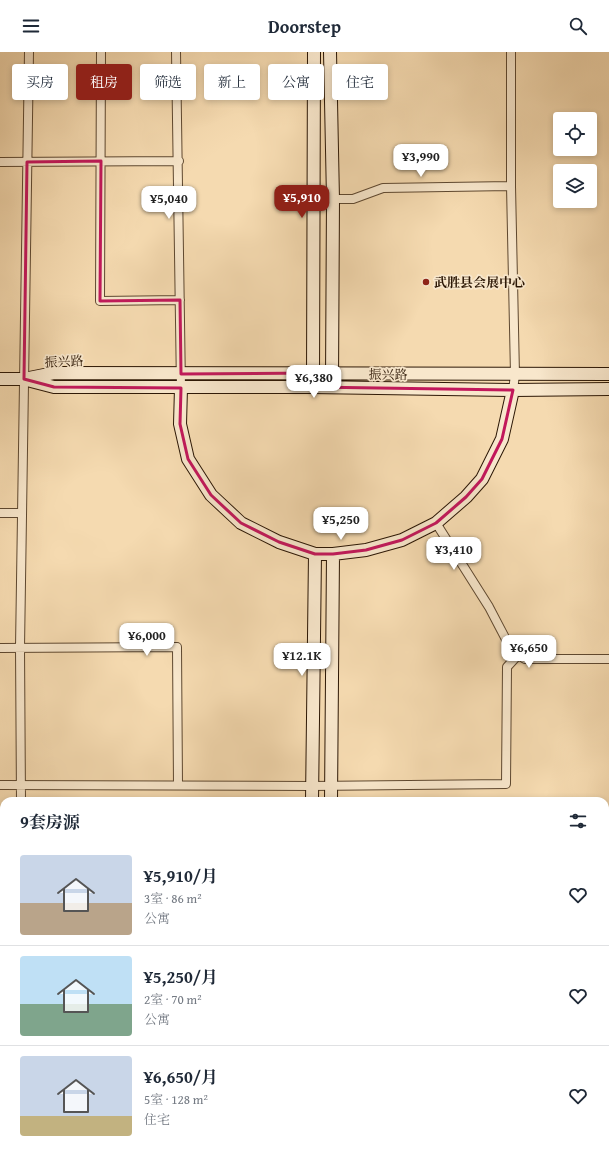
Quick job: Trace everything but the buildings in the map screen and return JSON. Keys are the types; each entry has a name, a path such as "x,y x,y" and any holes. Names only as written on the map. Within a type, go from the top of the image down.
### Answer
{"main road":[{"path":"312,387 314,373 314,52"},
{"path":"330,52 332,388"},
{"name":"振兴路","path":"0,379 24,379 54,373 609,374"},
{"name":"振兴路","path":"24,379 54,387 312,387 609,390"},
{"path":"181,388 180,424 188,459 211,495 241,523 279,542 315,554 333,554 366,550 402,540 436,523 466,498 482,479 502,439 513,390"},
{"path":"312,797 315,554"},
{"path":"331,797 333,554"}],"street":[{"path":"21,797 21,513 29,52"},
{"path":"101,52 100,301 180,300"},
{"path":"176,52 179,161 181,388"},
{"path":"511,52 511,186 515,375 513,390"},
{"path":"0,162 179,161"},
{"path":"332,200 354,199 383,188 511,186"},
{"path":"0,513 21,513"},
{"path":"436,523 489,607 512,651 525,659 609,659"},
{"path":"0,648 176,647 178,785"},
{"path":"0,785 331,786 506,784 506,667 518,654"}],"highlighted area":[{"path":"101,161 100,301 180,300 181,374 314,373 312,387 513,390 502,439 482,479 466,497 436,523 402,540 366,550 333,554 315,554 279,542 241,523 211,495 188,459 180,424 181,388 54,387 24,379 27,162"}],"place":[{"name":"武胜县会展中心","path":"426,282"}]}
